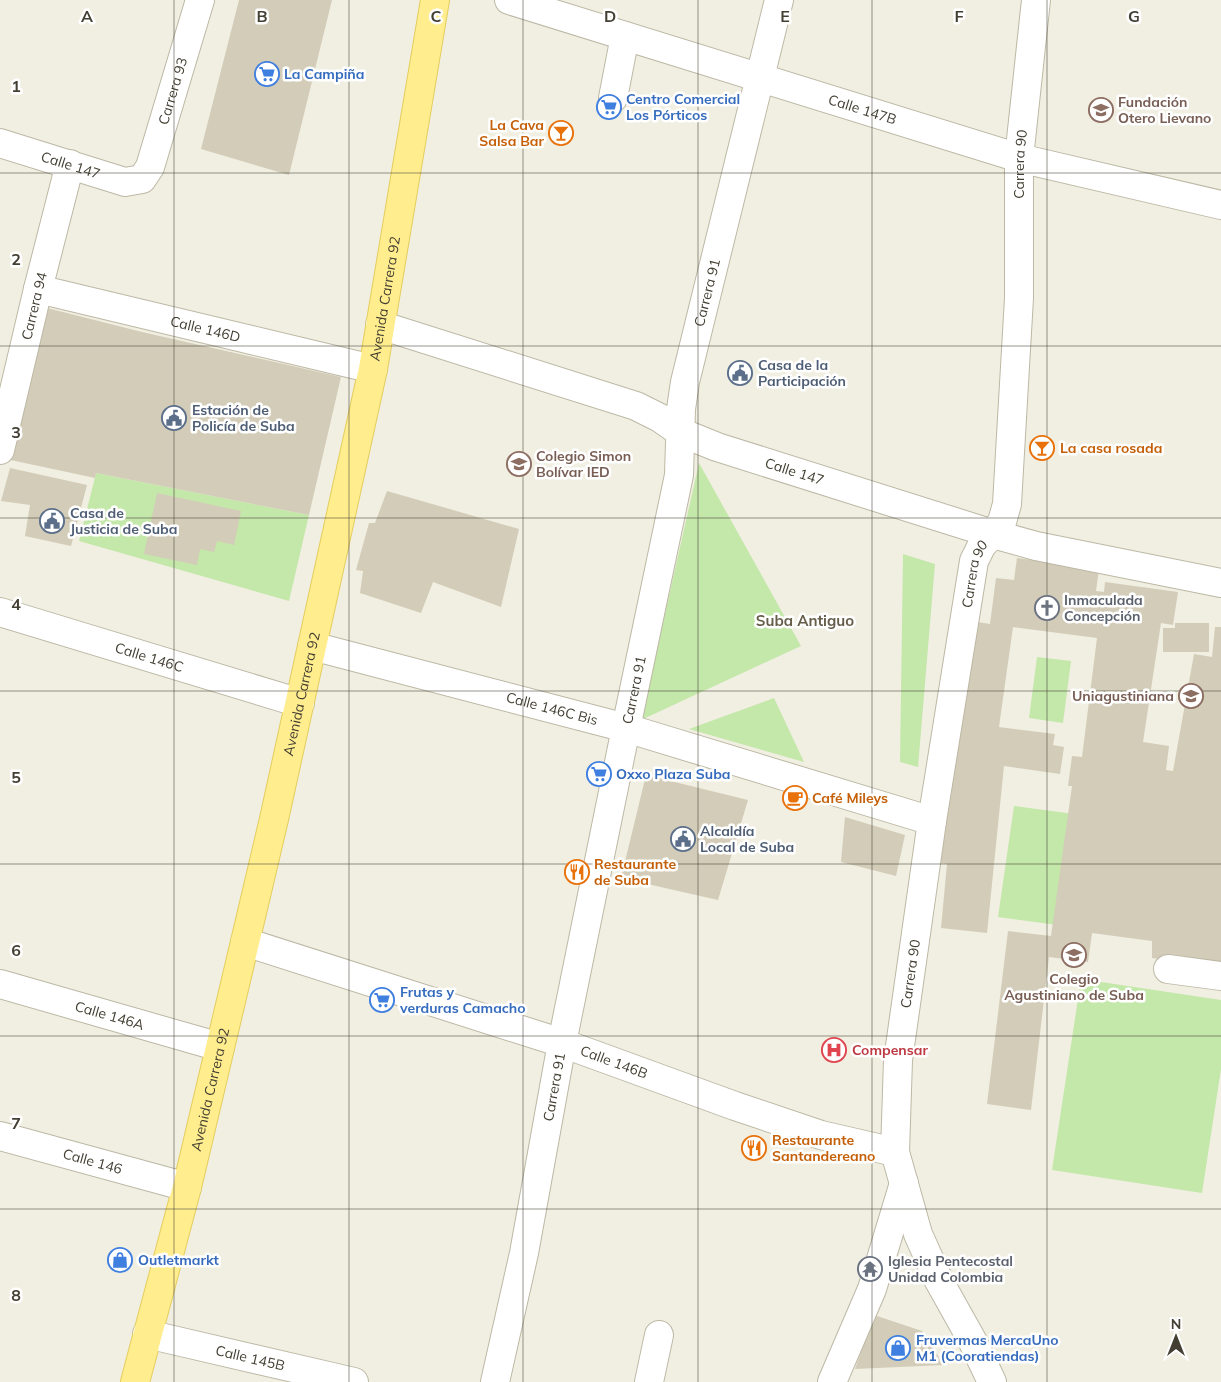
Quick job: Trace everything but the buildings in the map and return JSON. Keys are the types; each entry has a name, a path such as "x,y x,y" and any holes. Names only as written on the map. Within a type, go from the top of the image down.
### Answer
{"main road":[{"name":"Avenida Carrera 92","path":"135,1382 187,1187 245,942 373,369 434,0"}],"street":[{"name":"Carrera 93","path":"142,179 150,167 200,0"},
{"name":"Calle 147B","path":"509,0 1019,158 1221,205"},
{"name":"Carrera 91","path":"495,1382 524,1254 562,1043 679,475 680,432 685,382 779,0"},
{"name":"Carrera 90","path":"992,1382 972,1340 939,1281 918,1234 895,1152 898,1060 932,821 974,561 982,545 994,534 1002,522 1007,504 1019,298 1019,158 1036,0"},
{"path":"613,98 625,36"},
{"name":"Calle 147","path":"0,142 125,182 142,179"},
{"name":"Carrera 94","path":"0,450 70,164"},
{"name":"Calle 146D","path":"38,289 373,369"},
{"name":"Calle 147","path":"380,325 636,406 660,418 680,432 717,447 994,534 1043,547 1221,583"},
{"name":"Calle 146C","path":"0,612 300,702"},
{"name":"Calle 146C Bis","path":"312,646 626,728 932,821"},
{"name":"Calle 146B","path":"245,942 562,1043 821,1135 895,1152"},
{"path":"1168,969 1221,976"},
{"name":"Calle 146A","path":"0,984 220,1047"},
{"name":"Calle 146","path":"0,1136 187,1187"},
{"path":"832,1382 872,1290 904,1183"},
{"name":"Calle 145B","path":"147,1334 354,1382"},
{"path":"649,1382 659,1335"}],"green space":[{"path":"699,463 801,646 641,720"},
{"path":"96,473 309,515 289,601 79,541"},
{"path":"903,554 935,564 918,767 900,762"},
{"path":"1037,657 1071,661 1063,723 1029,718"},
{"path":"774,698 804,762 689,729"},
{"path":"1014,806 1074,814 1058,925 998,917"},
{"path":"1081,979 1221,1000 1221,1069 1202,1193 1052,1170"}],"place":[{"name":"La Campiña","path":"267,74"},
{"name":"Centro Comercial Los Pórticos","path":"609,107"},
{"name":"Fundación Otero Lievano","path":"1101,110"},
{"name":"La Cava Salsa Bar","path":"561,133"},
{"name":"Casa de la Participación","path":"740,373"},
{"name":"Estación de Policía de Suba","path":"174,418"},
{"name":"La casa rosada","path":"1042,448"},
{"name":"Colegio Simon Bolívar IED","path":"519,464"},
{"name":"Casa de Justicia de Suba","path":"52,521"},
{"name":"Inmaculada Concepción","path":"1047,608"},
{"name":"Uniagustiniana","path":"1191,696"},
{"name":"Oxxo Plaza Suba","path":"599,774"},
{"name":"Café Mileys","path":"795,798"},
{"name":"Alcaldía Local de Suba","path":"683,839"},
{"name":"Restaurante de Suba","path":"577,872"},
{"name":"Colegio Agustiniano de Suba","path":"1074,955"},
{"name":"Frutas y verduras Camacho","path":"382,1000"},
{"name":"Compensar","path":"834,1050"},
{"name":"Restaurante Santandereano","path":"754,1148"},
{"name":"Outletmarkt","path":"120,1260"},
{"name":"Iglesia Pentecostal Unidad Colombia","path":"870,1269"},
{"name":"Fruvermas MercaUno M1 (Cooratiendas)","path":"898,1348"}],"district":[{"name":"Suba Antiguo","path":"805,620"}]}
